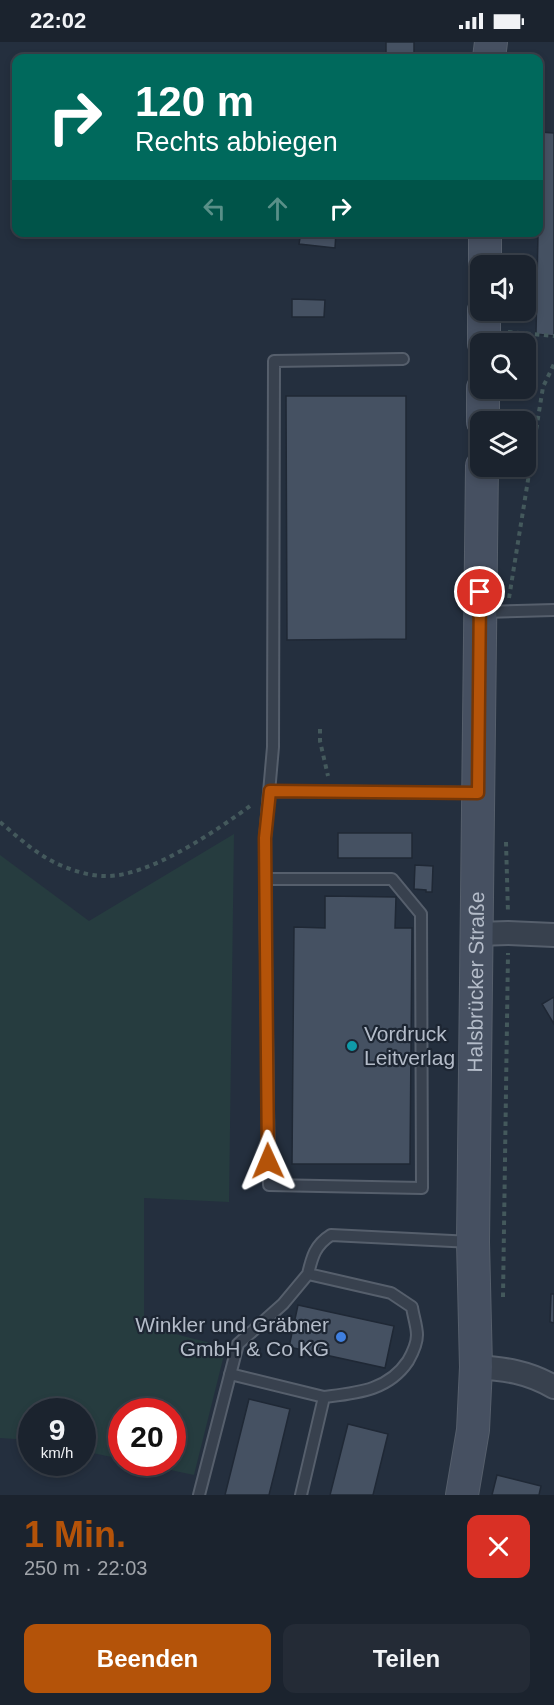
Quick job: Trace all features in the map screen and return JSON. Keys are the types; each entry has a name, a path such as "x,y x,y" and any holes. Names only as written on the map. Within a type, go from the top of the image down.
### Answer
{"main road":[{"path":"485,237 485,255"},
{"name":"Halsbrücker Straße","path":"462,1495 473,1430 476,1367 473,1242 493,934 478,793 491,612 483,477"}],"street":[{"path":"493,934 554,935"},
{"path":"476,1367 535,1376 554,1387"}],"lane":[{"path":"265,879 392,879 421,914 422,1188 269,1185 265,879 265,838 273,747 274,361 403,359"},
{"path":"491,612 554,610"},
{"path":"270,791 478,793"},
{"path":"199,1495 238,1344 283,1304 308,1274 312,1256 319,1243 331,1235 473,1242"},
{"path":"230,1374 324,1397 360,1392 381,1385 400,1374 412,1355 417,1336 412,1306 391,1293 308,1274"},
{"path":"301,1495 324,1397"}],"path":[{"path":"536,337 554,336"},
{"path":"491,612 511,594 543,387 554,364"},
{"path":"320,729 320,741 332,792"},
{"path":"0,822 41,855 61,866 85,874 106,876 132,872 161,861 191,845 270,791"},
{"path":"502,1298 493,934 506,839"}],"green space":[{"path":"234,834 229,1202 144,1198 144,1326 226,1347 194,1475 186,1473 186,1398 108,1398 108,1456 96,1454 96,1398 18,1398 18,1439 0,1438 0,855 89,921"}],"building":[{"path":"386,42 414,42 414,54 386,54"},
{"path":"543,132 554,133 554,336 536,334 538,237 543,237"},
{"path":"300,237 336,237 335,248 299,244"},
{"path":"292,299 325,300 324,317 292,317"},
{"path":"286,396 406,396 406,639 287,640"},
{"path":"338,833 412,833 412,858 338,858"},
{"path":"415,865 433,866 432,892 414,889"},
{"name":"Vordruck Leitverlag","path":"325,896 396,897 395,928 412,928 410,1164 292,1164 294,927 325,928"},
{"path":"554,997 554,1024 542,1004"},
{"path":"551,1294 554,1294 554,1323 550,1322"},
{"name":"Winkler und Gräbner GmbH & Co KG","path":"298,1305 394,1326 385,1368 289,1347"},
{"path":"249,1399 290,1409 269,1495 225,1495"},
{"path":"348,1424 388,1434 373,1495 330,1495"},
{"path":"497,1475 541,1486 539,1495 492,1495"}],"place":[{"name":"Vordruck Leitverlag","path":"352,1046"},
{"name":"Winkler und Gräbner GmbH & Co KG","path":"341,1337"}],"route":[{"path":"268,1161 265,838 270,791 478,793 480,592"}]}
